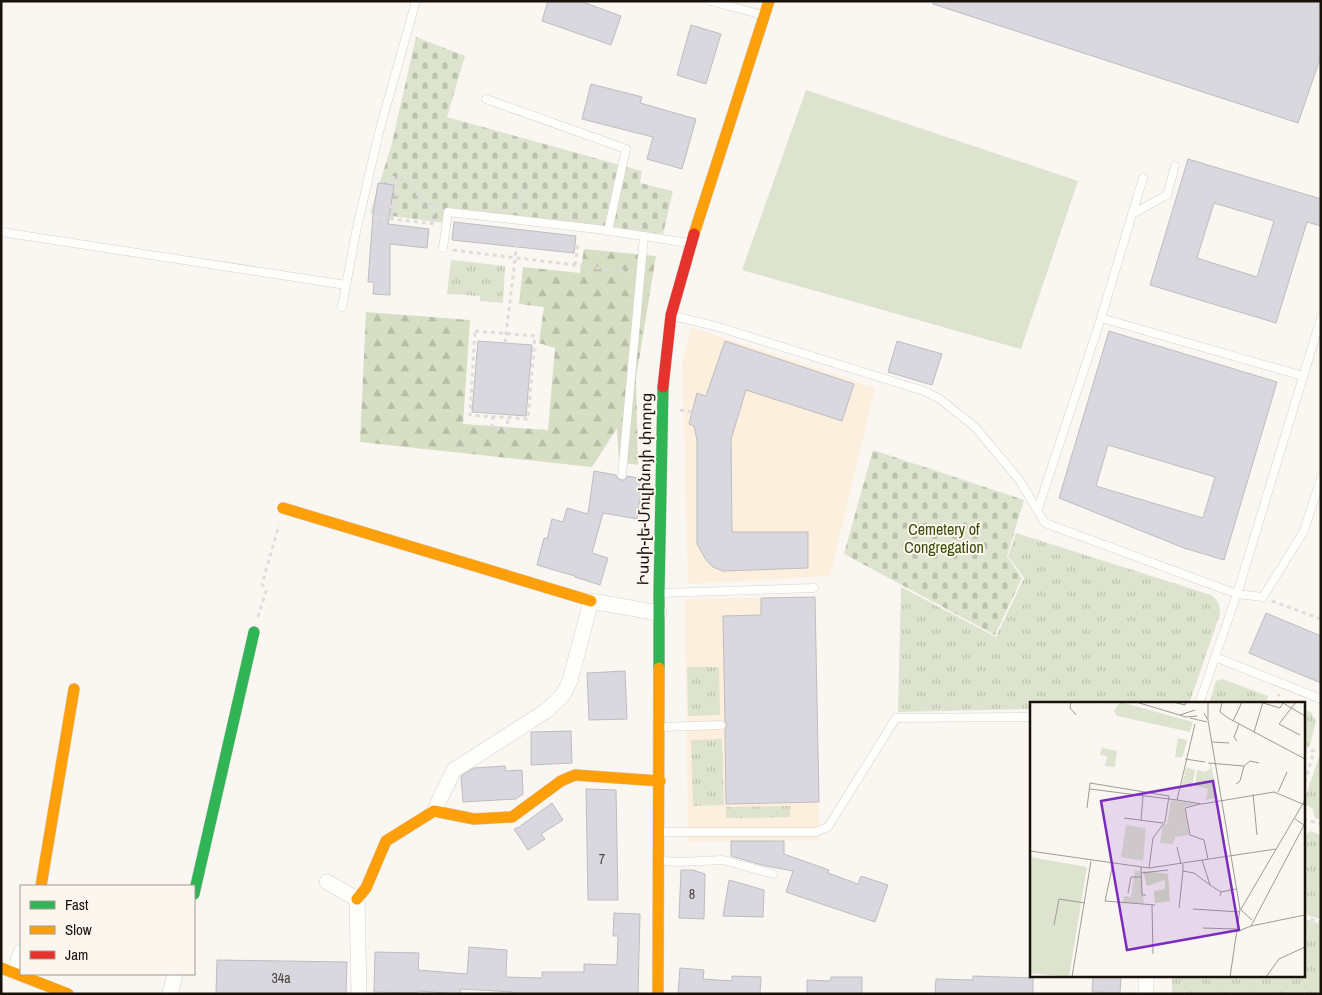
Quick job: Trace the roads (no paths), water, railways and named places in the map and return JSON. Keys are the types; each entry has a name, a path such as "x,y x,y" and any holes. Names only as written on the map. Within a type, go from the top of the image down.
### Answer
{"street":[{"name":"Իսսի-լե-Մուլինոյի փողոց","path":"658,994 660,727 658,593 663,384 671,316 691,243 769,1"},
{"path":"283,508 591,601 658,613"},
{"path":"359,994 357,899 366,888 386,841 434,812 454,770 546,711 562,696 570,681 591,601"},
{"path":"195,890 254,632"},
{"path":"41,885 74,689"},
{"path":"434,812 474,819 512,817 561,781 574,775 660,781"},
{"path":"327,882 357,899"},
{"path":"20,953 8,970 20,975"},
{"path":"20,975 68,994"},
{"path":"170,994 175,975"},
{"path":"1146,978 1146,994"}],"lane":[{"path":"342,307 356,232 377,141 416,1"},
{"path":"710,1 765,15"},
{"path":"486,99 626,149 608,230"},
{"path":"1132,214 1167,194 1175,166"},
{"path":"1038,509 1101,318 1143,178"},
{"path":"443,248 448,212 608,230 691,243"},
{"path":"1,232 346,286"},
{"path":"622,475 644,236"},
{"path":"671,316 716,326 924,391 940,399 976,427 1020,481 1045,523 1237,594 1263,597 1304,531 1321,478"},
{"path":"1101,318 1303,376"},
{"path":"1200,702 1237,594 1321,318"},
{"path":"658,593 814,588"},
{"path":"1215,657 1321,699"},
{"path":"659,832 816,832 828,827 896,718 1030,717"},
{"path":"660,727 721,725"},
{"path":"660,860 680,862 723,860 773,874"}],"park label":[{"name":"Cemetery of Congregation","path":"944,538"}]}
